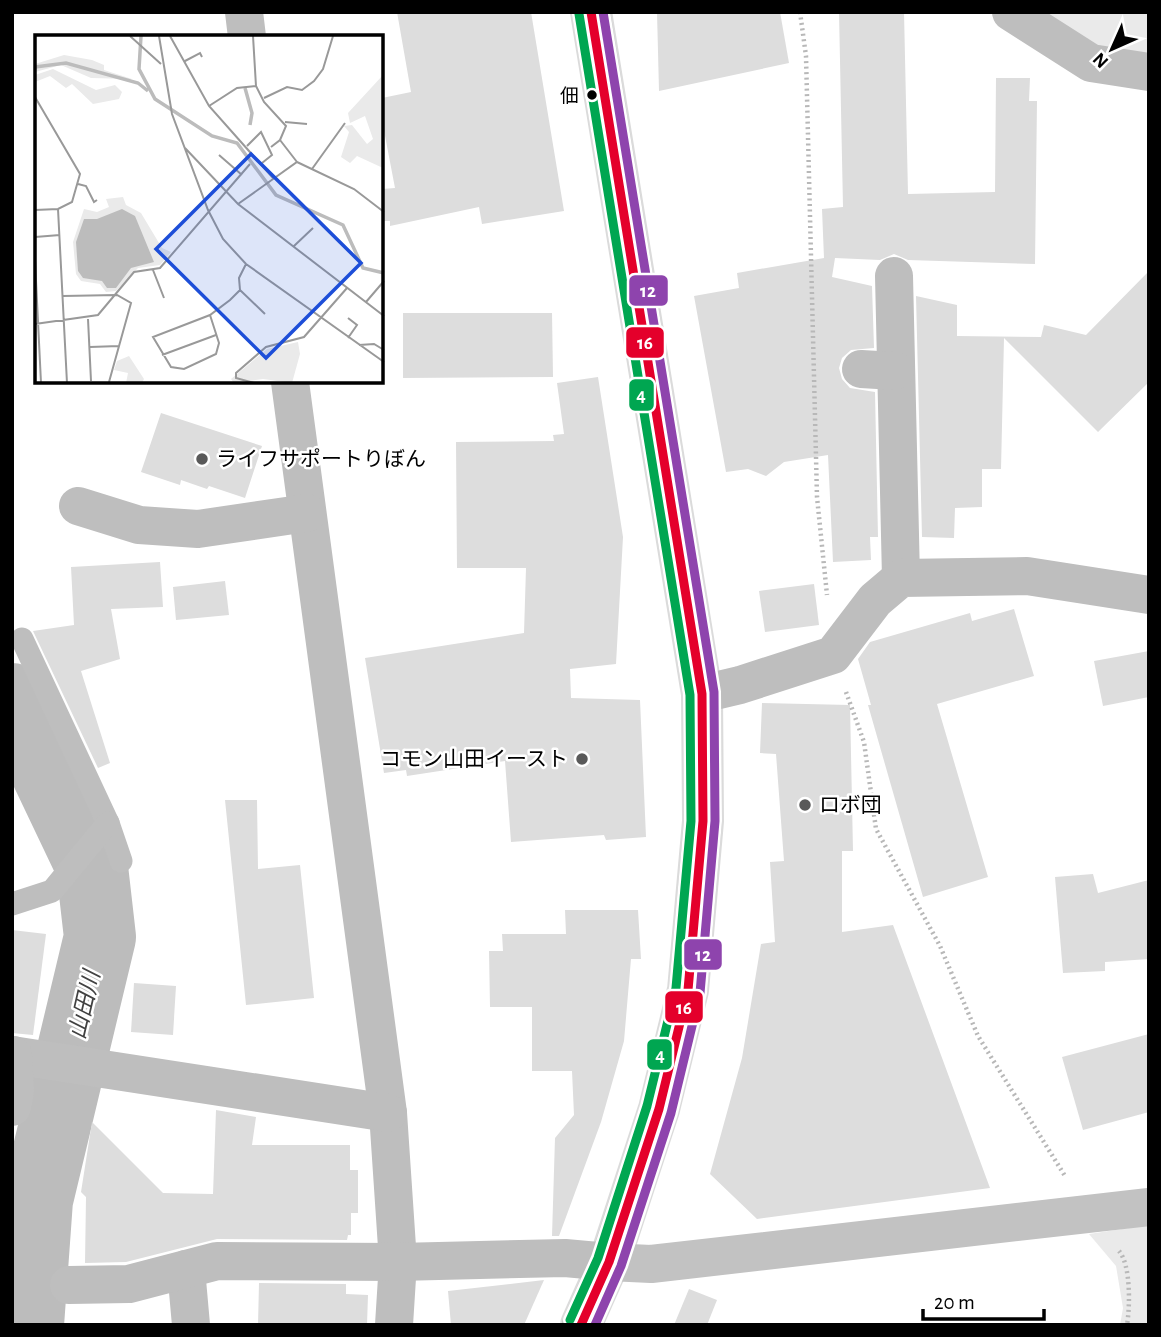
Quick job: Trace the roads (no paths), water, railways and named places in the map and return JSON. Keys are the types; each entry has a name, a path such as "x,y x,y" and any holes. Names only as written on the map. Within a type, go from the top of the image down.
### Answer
{"main road":[{"path":"580,1325 609,1262 659,1109 688,990 704,821 702,694 591,12"}],"street":[{"path":"244,12 247,35"},
{"path":"1011,12 1091,63 1149,72"},
{"path":"894,276 878,370 901,579"},
{"path":"290,383 388,1113 398,1262 394,1325"},
{"path":"78,506 139,525 198,529 307,513"},
{"path":"702,694 740,685 833,655 876,600 901,579 1027,576 1149,595"},
{"path":"12,1107 15,1091 12,1055 388,1113"},
{"path":"69,1285 129,1284 217,1261 398,1262 565,1258 651,1264 1149,1207"},
{"path":"186,1269 191,1325"}],"lane":[{"path":"22,639 108,823 121,860"},
{"path":"12,904 52,891 108,823"}],"waterway":[{"name":"山田川","path":"12,699 92,867 100,937 37,1200 28,1325"}],"place":[{"name":"佃","path":"592,95"},
{"name":"ライフサポートりぼん","path":"202,459"},
{"name":"コモン山田イースト","path":"582,759"},
{"name":"ロボ団","path":"805,805"}]}
